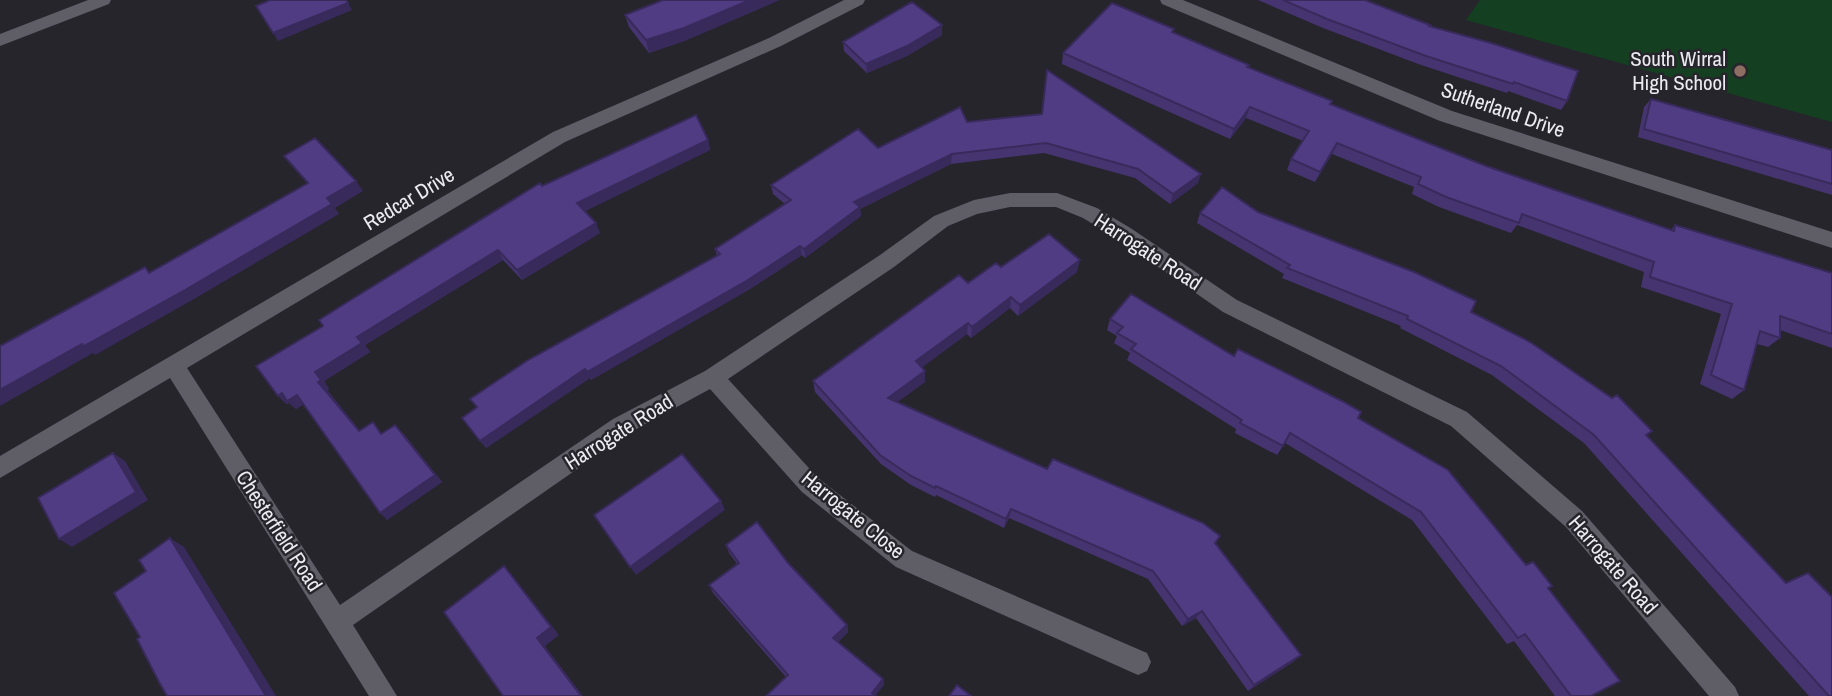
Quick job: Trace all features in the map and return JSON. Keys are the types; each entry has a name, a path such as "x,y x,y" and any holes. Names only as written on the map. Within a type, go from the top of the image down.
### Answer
{"street":[{"path":"0,40 103,0"},
{"name":"Redcar Drive","path":"0,468 559,137 775,42 857,0"},
{"name":"Sutherland Drive","path":"1168,0 1446,116 1832,240"},
{"name":"Harrogate Road","path":"337,622 621,426 713,377 942,221 974,207 1010,200 1057,200 1090,213 1125,234 1230,306 1458,419 1574,519 1726,696"},
{"name":"Chesterfield Road","path":"174,367 384,696"},
{"name":"Harrogate Close","path":"713,377 810,485 904,559 1138,662"}],"green space":[{"name":"South Wirral High School","path":"1480,0 1832,0 1832,122 1466,20"}],"building":[{"path":"270,0 346,0 348,3 273,33 256,6"},
{"path":"663,0 750,0 684,28 646,40 625,15"},
{"path":"1283,0 1365,0 1429,26 1578,71 1567,101 1426,56"},
{"path":"912,2 942,25 907,46 866,64 843,42"},
{"path":"1112,3 1174,29 1172,32 1249,65 1247,67 1332,101 1330,104 1486,166 1674,231 1675,225 1832,273 1832,334 1780,316 1780,338 1760,331 1744,390 1711,375 1732,304 1650,277 1654,262 1522,214 1519,223 1446,197 1418,184 1421,177 1337,143 1320,172 1291,159 1309,131 1250,107 1234,129 1063,53"},
{"path":"1047,70 1201,174 1173,194 1138,169 1046,143 952,154 854,202 860,207 804,249 800,246 748,280 587,372 585,369 480,441 462,418 477,407 470,399 528,360 720,254 715,249 791,200 771,185 858,129 878,148 960,107 967,122 1042,114"},
{"path":"1651,99 1832,150 1832,184 1644,129"},
{"path":"696,115 708,140 577,203 596,223 517,270 498,250 357,337 362,343 315,372 321,380 318,382 359,431 373,422 381,434 395,425 435,475 380,513 297,395 287,401 282,393 278,396 256,366 323,326 319,320 540,183 542,186"},
{"path":"315,138 356,181 327,198 332,204 185,290 0,390 0,346 145,267 149,273 308,183 284,156"},
{"path":"1222,187 1258,212 1414,272 1476,301 1471,312 1530,342 1612,398 1617,395 1652,431 1646,435 1786,583 1808,573 1832,597 1832,696 1829,696 1594,435 1501,366 1407,319 1408,316 1287,268 1290,265 1200,213"},
{"path":"1049,234 1080,260 1020,305 1011,297 972,327 968,323 916,361 925,371 888,398 1047,469 1053,459 1203,523 1220,536 1215,543 1301,655 1254,685 1202,611 1188,619 1153,571 1011,509 1006,519 911,476 880,455 813,381 959,275 968,283 996,263 1001,267"},
{"path":"1131,294 1234,356 1238,349 1342,401 1361,412 1358,418 1448,470 1526,565 1533,562 1552,586 1548,588 1620,681 1591,696 1571,696 1525,634 1518,638 1421,512 1290,433 1283,446 1240,423 1242,420 1131,349 1136,344 1117,333 1123,327 1110,319"},
{"path":"113,453 136,492 59,539 38,498"},
{"path":"682,454 721,501 630,567 594,515"},
{"path":"757,522 788,563 847,625 833,638 883,679 872,693 876,696 766,696 788,675 709,585 739,563 726,545"},
{"path":"170,538 266,696 167,696 137,639 140,637 114,593 146,571 139,560"},
{"path":"504,566 551,627 537,638 581,696 503,696 444,612"},
{"path":"957,685 971,696 949,696"}],"place":[{"name":"South Wirral High School","path":"1740,71"}]}
